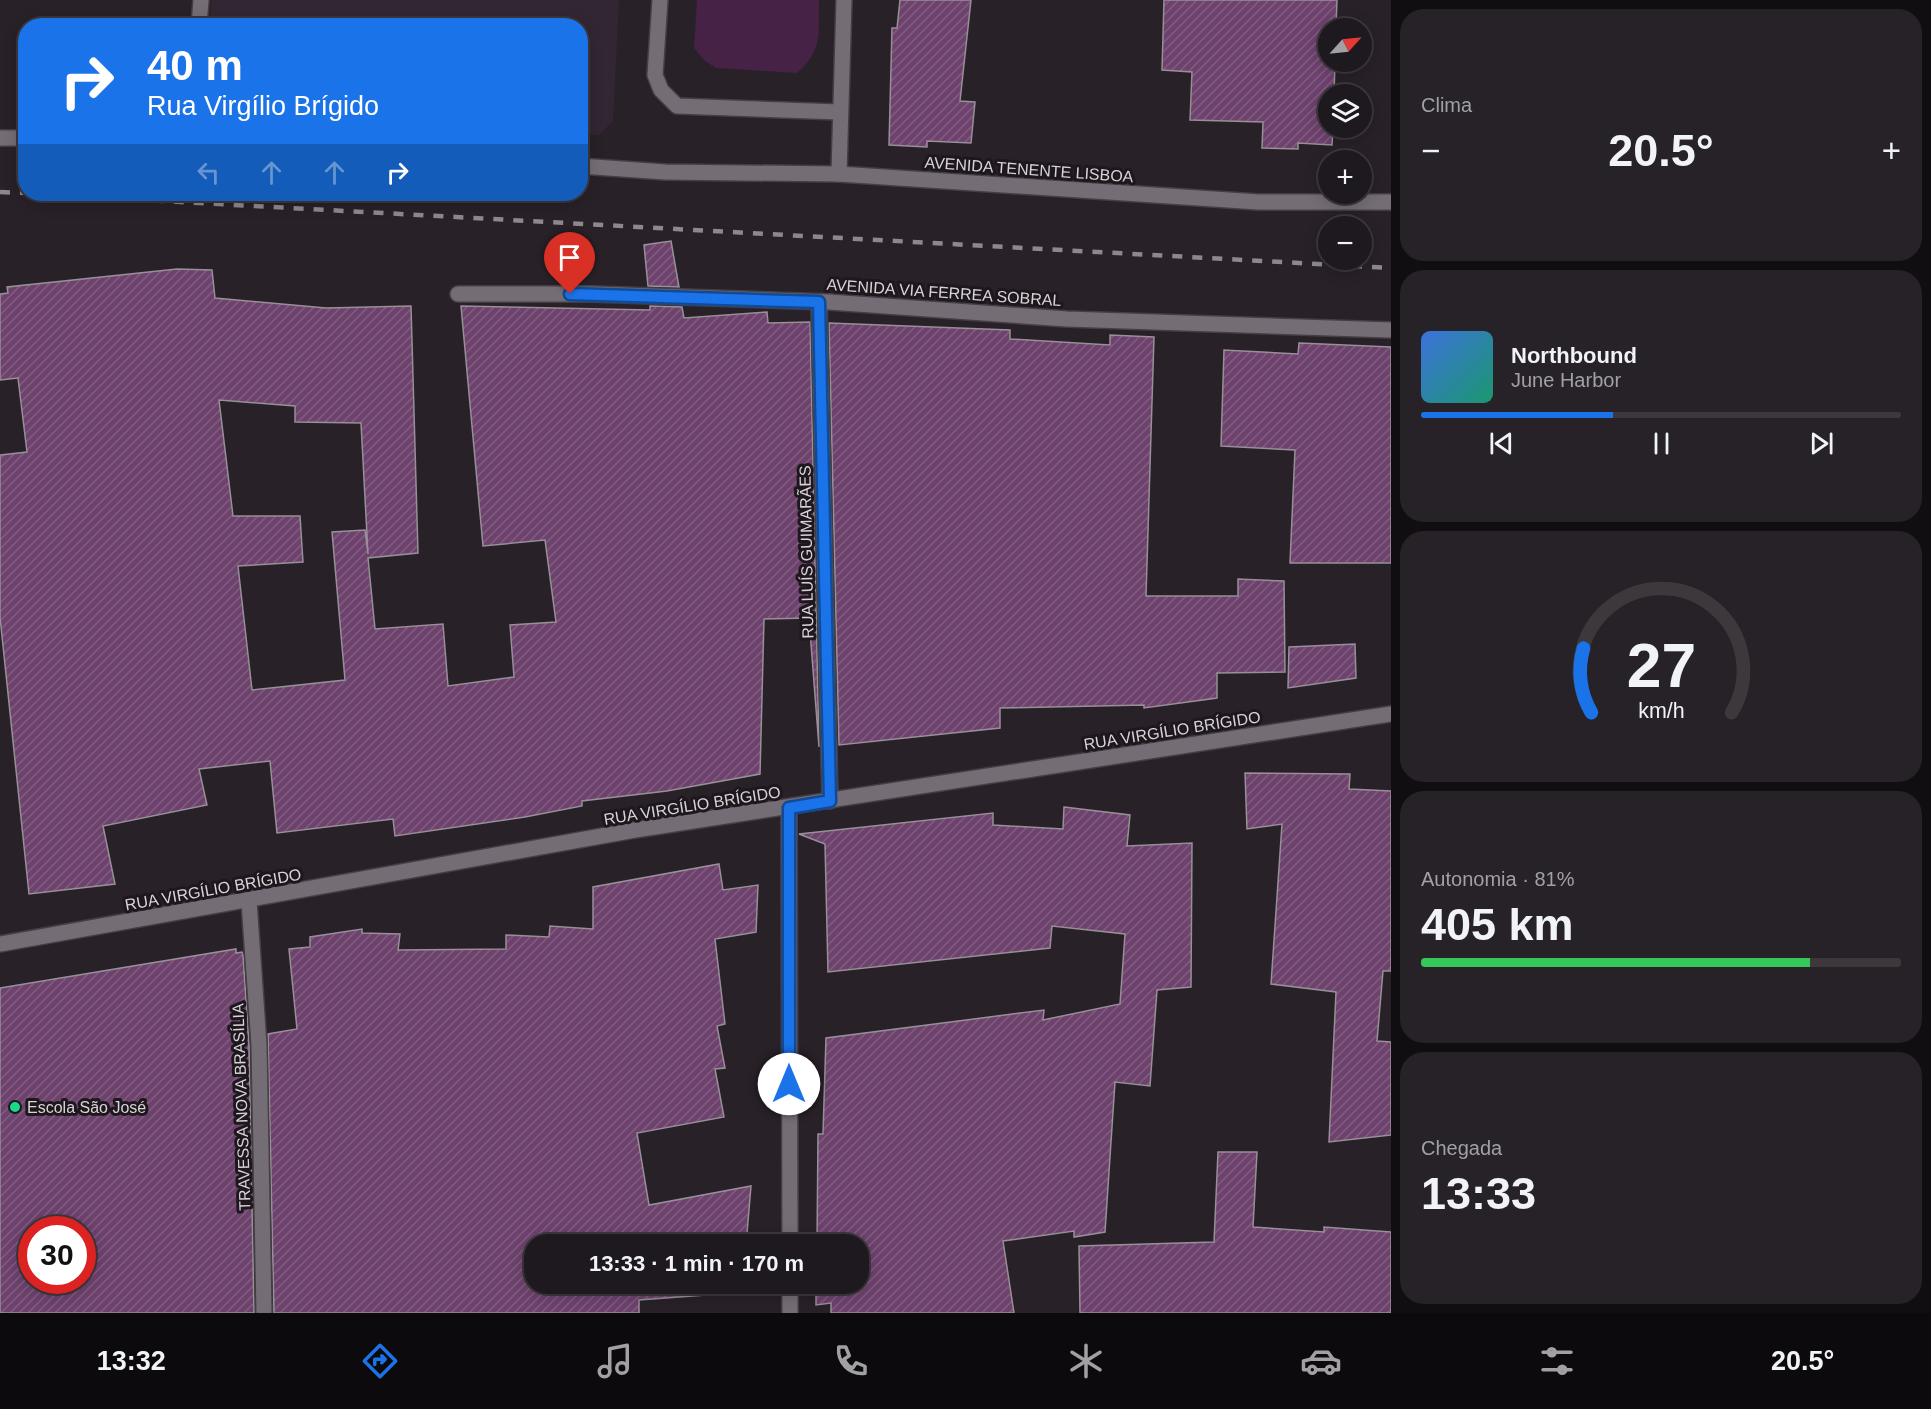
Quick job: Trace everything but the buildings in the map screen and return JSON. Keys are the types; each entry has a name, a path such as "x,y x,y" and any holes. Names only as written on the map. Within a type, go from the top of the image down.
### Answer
{"street":[{"path":"200,18 201,0"},
{"path":"660,0 656,75 661,90 677,106 839,112"},
{"path":"839,174 844,0"},
{"path":"0,138 18,138"},
{"name":"AVENIDA TENENTE LISBOA","path":"588,167 665,172 839,174 1258,202 1391,202"},
{"name":"AVENIDA VIA FERREA SOBRAL","path":"458,294 593,294 819,302 1067,318 1391,330"},
{"name":"RUA LUÍS GUIMARÃES","path":"819,302 830,801"},
{"name":"RUA VIRGÍLIO BRÍGIDO","path":"0,944 635,830 1391,714"},
{"path":"789,808 790,1234"},
{"name":"TRAVESSA NOVA BRASÍLIA","path":"249,901 259,1044 264,1313"},
{"path":"790,1294 790,1313"}],"shaded area":[{"path":"212,0 619,0 613,121 599,135 588,134 588,18 210,18"},
{"path":"697,0 819,0 819,31 816,48 797,73 716,68 705,61 694,48"}],"railway":[{"path":"0,192 18,193"},
{"path":"162,201 1391,268"}],"place":[{"name":"Escola São José","path":"15,1107"}],"route":[{"path":"570,294 819,302 830,801 789,808 789,1084"}]}
